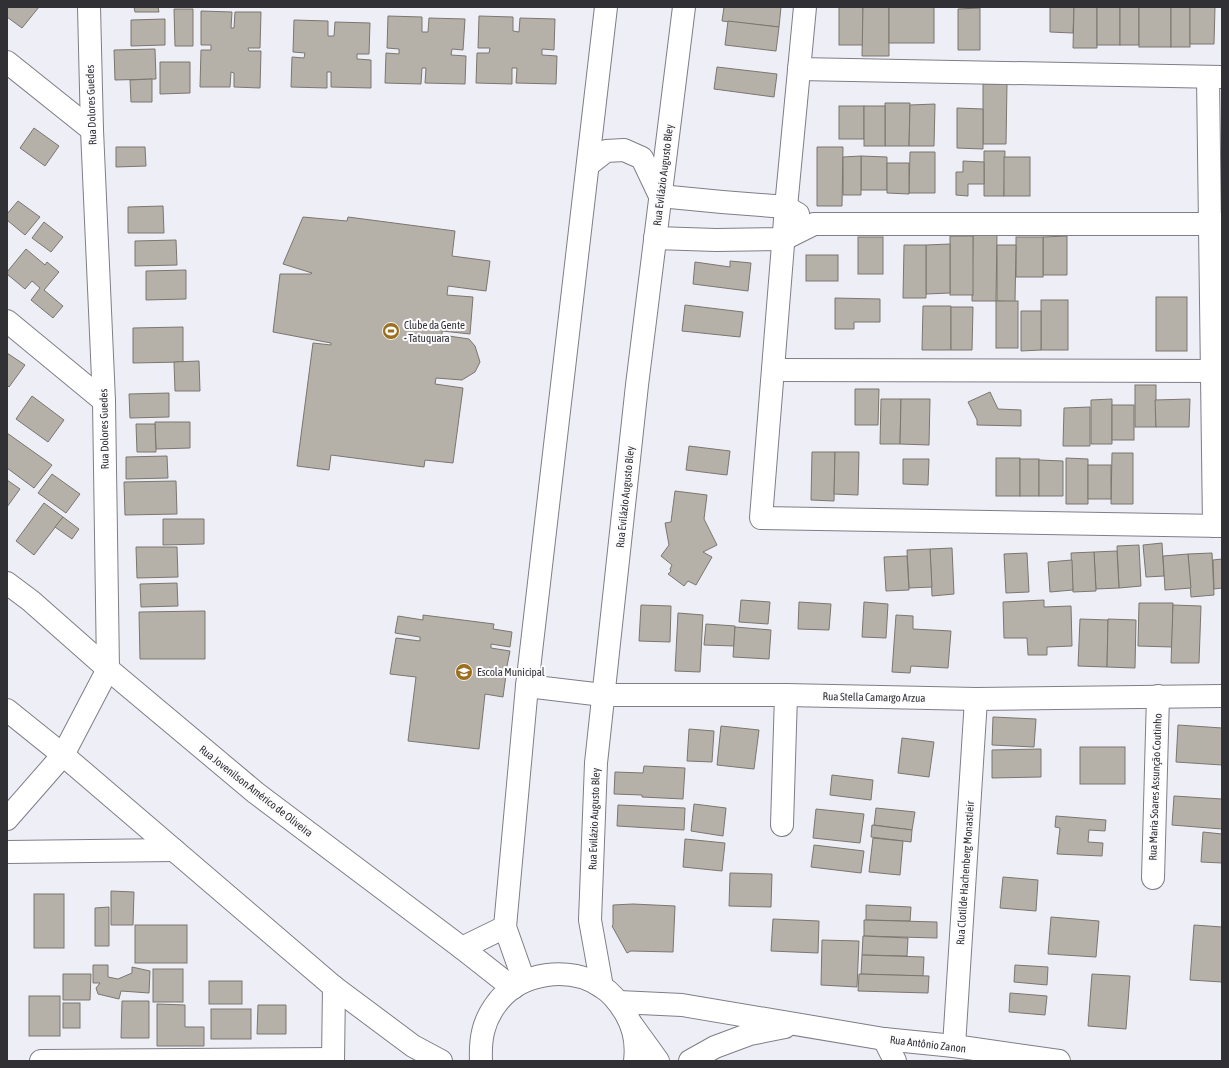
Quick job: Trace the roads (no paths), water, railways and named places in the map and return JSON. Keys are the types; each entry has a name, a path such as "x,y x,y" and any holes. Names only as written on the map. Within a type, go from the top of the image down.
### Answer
{"street":[{"name":"Rua Dolores Guedes","path":"7,819 63,755 108,669 104,401 88,7"},
{"path":"519,984 506,928 527,686 606,7"},
{"name":"Rua Evilázio Augusto Bley","path":"602,987 590,920 596,763 655,238 684,7"},
{"path":"799,69 1215,77 1218,526 761,518 786,207 799,69 805,7"},
{"path":"7,62 92,130"},
{"path":"588,165 606,151 624,150 642,158 660,196 786,207 814,224"},
{"path":"655,238 716,240 784,239 814,224 1216,224"},
{"path":"7,321 104,401"},
{"path":"773,370 1217,370"},
{"name":"Rua Jovenilson Américo de Oliveira","path":"7,583 31,601 108,669 256,793 462,948 519,984"},
{"name":"Rua Stella Camargo Arzua","path":"527,686 604,695 786,695 976,699 1222,696"},
{"path":"782,825 786,695"},
{"name":"Rua Maria Soares Assunção Coutinho","path":"1153,878 1158,696"},
{"name":"Rua Clotilde Hachenberg Monastieir","path":"954,1046 976,699"},
{"path":"7,710 63,755 334,987 413,1046 441,1061"},
{"path":"7,852 174,850"},
{"path":"462,948 506,928"},
{"path":"481,1061 480,1043 486,1022 497,1003 519,984 543,975 564,974 584,978 602,987 619,1002 632,1025 658,1061"},
{"path":"41,1061 333,1060 334,987"},
{"name":"Rua Antônio Zanon","path":"619,1002 682,1005 884,1039 954,1046 1059,1061"},
{"path":"632,1025 636,1050 635,1061"},
{"name":"Rua Antônio Zanon","path":"690,1061 716,1047 750,1034 798,1025"},
{"path":"884,1039 895,1061"}],"place":[{"name":"Clube da Gente - Tatuquara","path":"391,331"},
{"name":"Escola Municipal","path":"464,672"}]}
